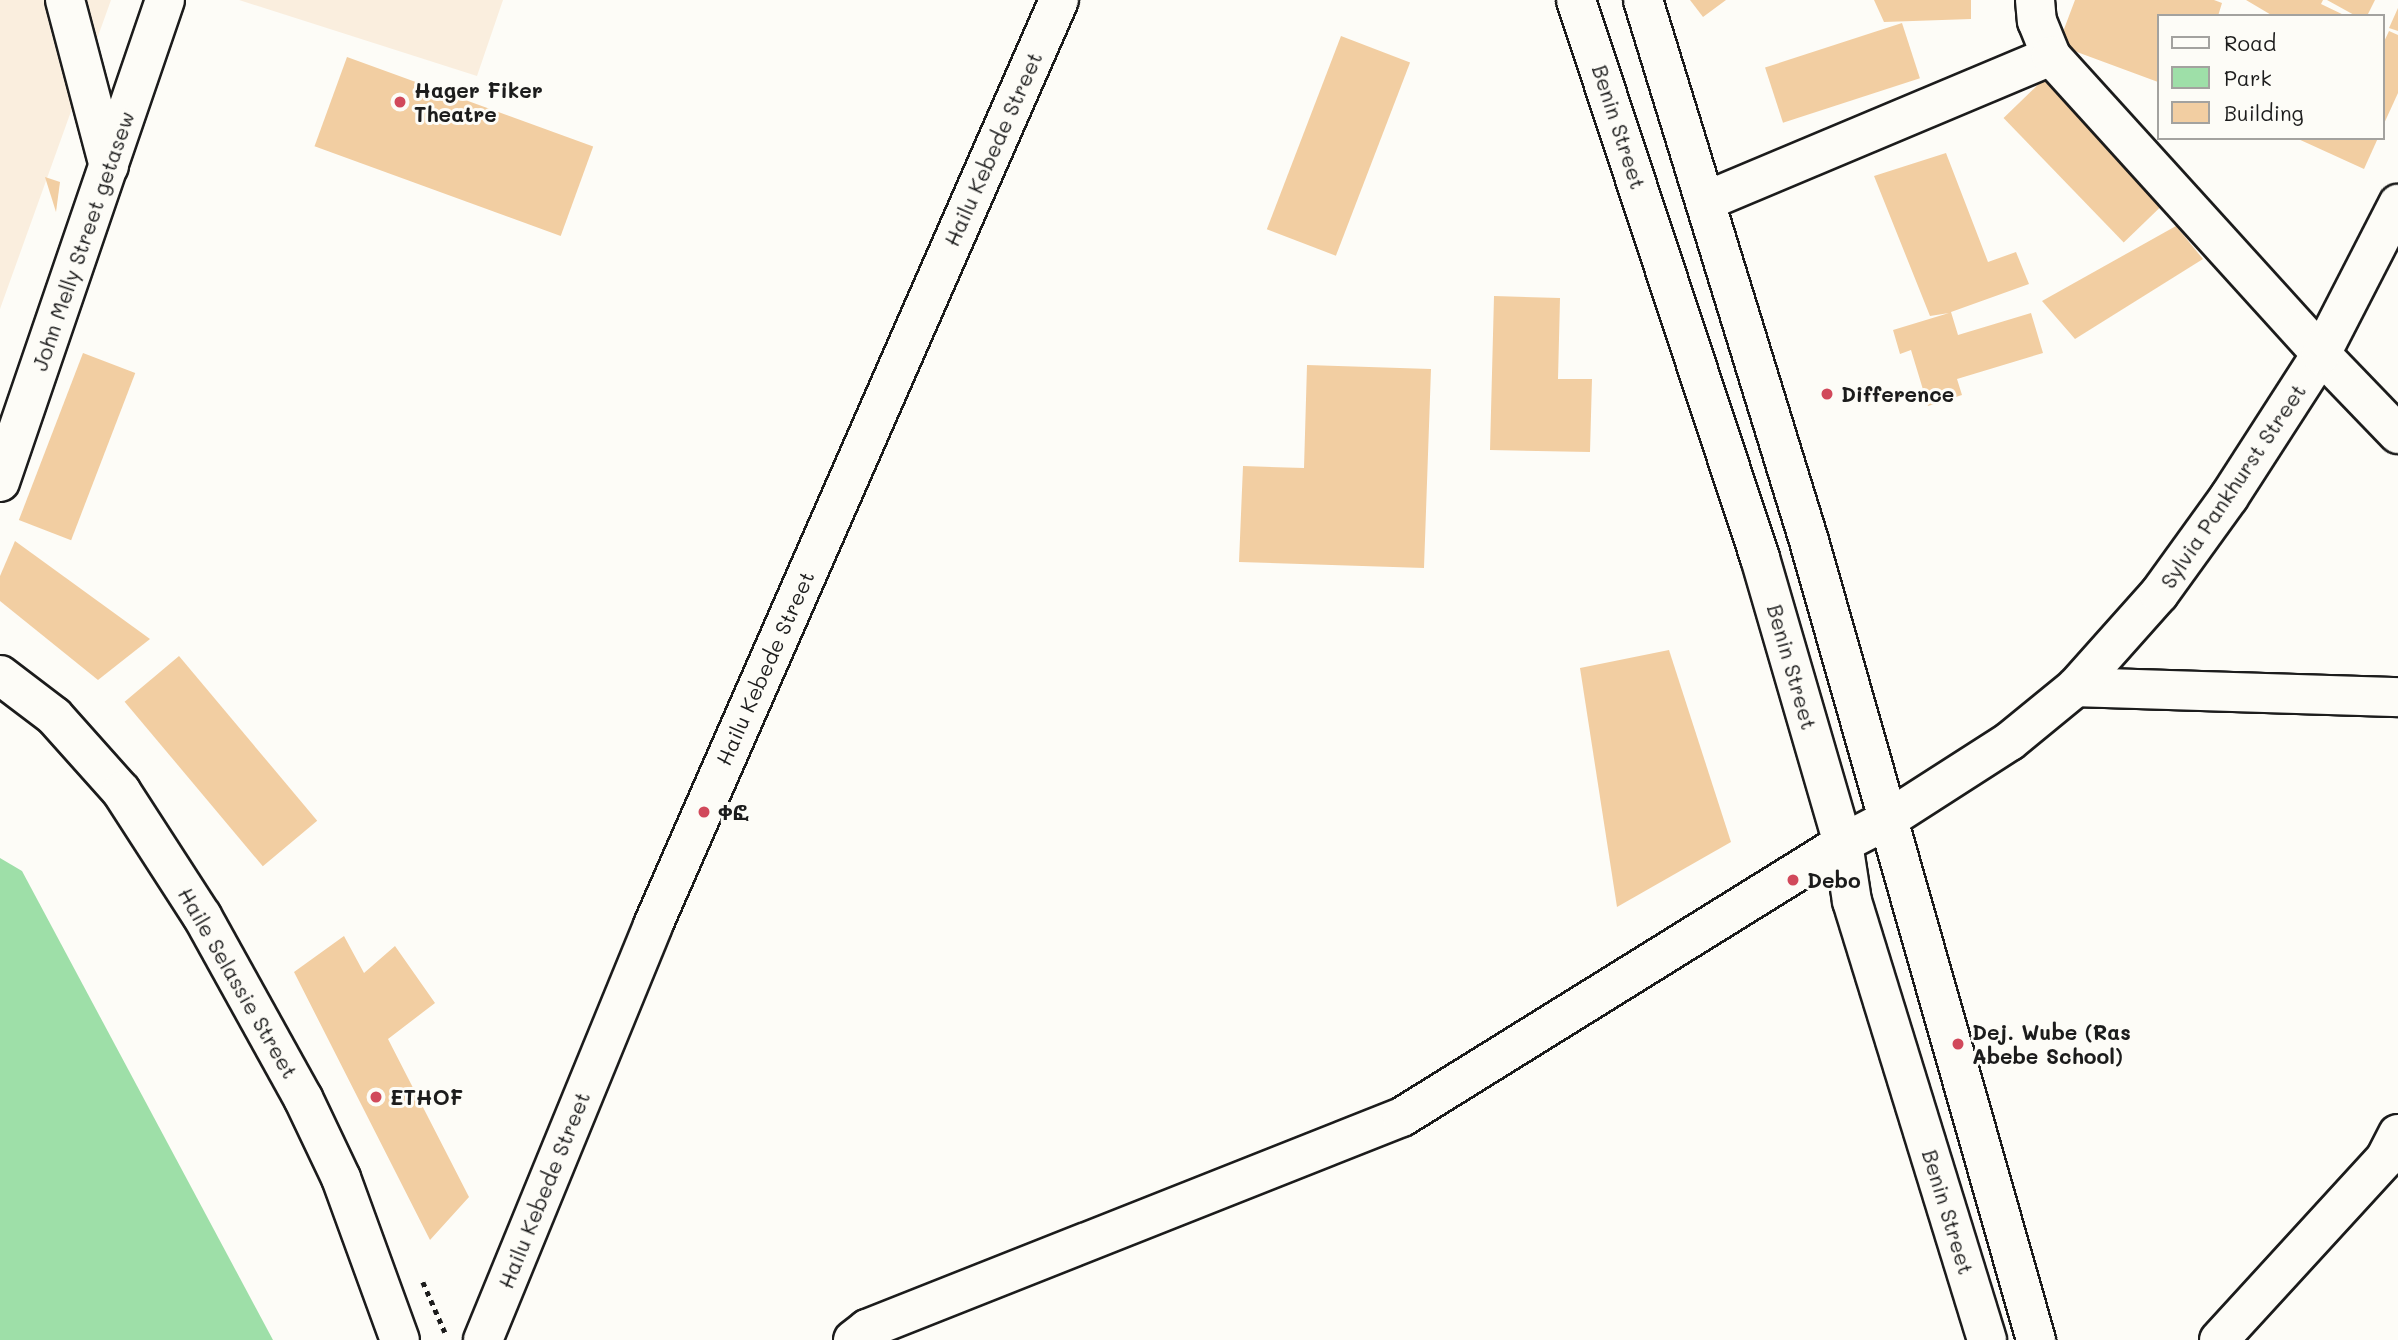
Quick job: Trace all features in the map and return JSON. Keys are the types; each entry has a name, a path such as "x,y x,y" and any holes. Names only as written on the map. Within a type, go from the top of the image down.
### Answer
{"main road":[{"path":"65,0 109,166"},
{"name":"John Melly Street getasew","path":"0,482 165,0"},
{"name":"Hailu Kebede Street","path":"483,1340 653,925 1059,0"},
{"name":"Benin Street","path":"1576,0 1760,558 1843,843 1852,901 1987,1340"},
{"path":"1643,0 1809,541 2036,1340"},
{"path":"2035,0 2037,21 2051,55 2321,354 2398,434"},
{"path":"1706,201 2051,55"},
{"name":"Sylvia Pankhurst Street","path":"853,1340 867,1329 1402,1117 1843,843 1887,820 2010,741 2076,687 2167,583 2230,497 2321,354 2398,204"},
{"path":"1760,558 1809,541"},
{"name":"Haile Selassie Street","path":"0,676 54,716 121,791 202,916 303,1098 341,1178 400,1340"},
{"path":"2076,687 2398,697"},
{"path":"2219,1340 2385,1159 2398,1134"}],"shaded area":[{"path":"0,0 111,0 0,309"},
{"path":"239,0 503,0 477,76"}],"green space":[{"path":"0,858 22,871 273,1340 0,1340"}],"building":[{"path":"1690,0 1726,0 1703,17"},
{"path":"1874,0 1971,0 1971,19 1884,22"},
{"path":"2075,0 2214,0 2222,3 2219,14 2156,14 2156,81 2058,45"},
{"path":"2246,0 2323,0 2321,4 2342,14 2270,14"},
{"path":"2327,0 2375,0 2368,14 2352,14"},
{"path":"2398,8 2398,31 2389,28"},
{"path":"1902,23 1920,78 1783,123 1765,67"},
{"path":"2389,31 2398,35 2398,93 2384,124 2384,42"},
{"path":"1341,36 1410,63 1336,256 1267,229"},
{"name":"Hager Fiker Theatre","path":"347,57 593,147 561,236 315,146"},
{"path":"2046,77 2166,201 2124,242 2004,118"},
{"path":"2300,140 2377,140 2364,169"},
{"path":"1946,153 1988,262 2016,252 2029,284 1951,312 1958,335 2031,313 2043,353 1957,379 1962,395 1928,406 1911,350 1900,354 1893,330 1949,313 1930,316 1874,176"},
{"path":"45,177 60,182 56,212"},
{"path":"2176,226 2203,259 2075,339 2042,301"},
{"path":"1494,296 1560,298 1558,379 1592,379 1590,452 1490,450"},
{"path":"83,353 135,373 71,540 19,520"},
{"path":"1307,365 1431,369 1424,568 1239,562 1243,466 1304,468"},
{"path":"15,541 150,639 98,680 0,601 0,576"},
{"path":"1669,650 1731,842 1617,907 1580,668"},
{"path":"179,656 317,821 263,866 125,702"},
{"path":"344,936 364,973 395,946 435,1003 388,1039 469,1197 430,1240 294,972"}],"place":[{"name":"Hager Fiker Theatre","path":"400,102"},
{"name":"Difference","path":"1827,394"},
{"name":"ቀፎ","path":"704,812"},
{"name":"Debo","path":"1793,880"},
{"name":"Dej. Wube (Ras Abebe School)","path":"1958,1044"},
{"name":"ETHOF","path":"376,1097"}]}
